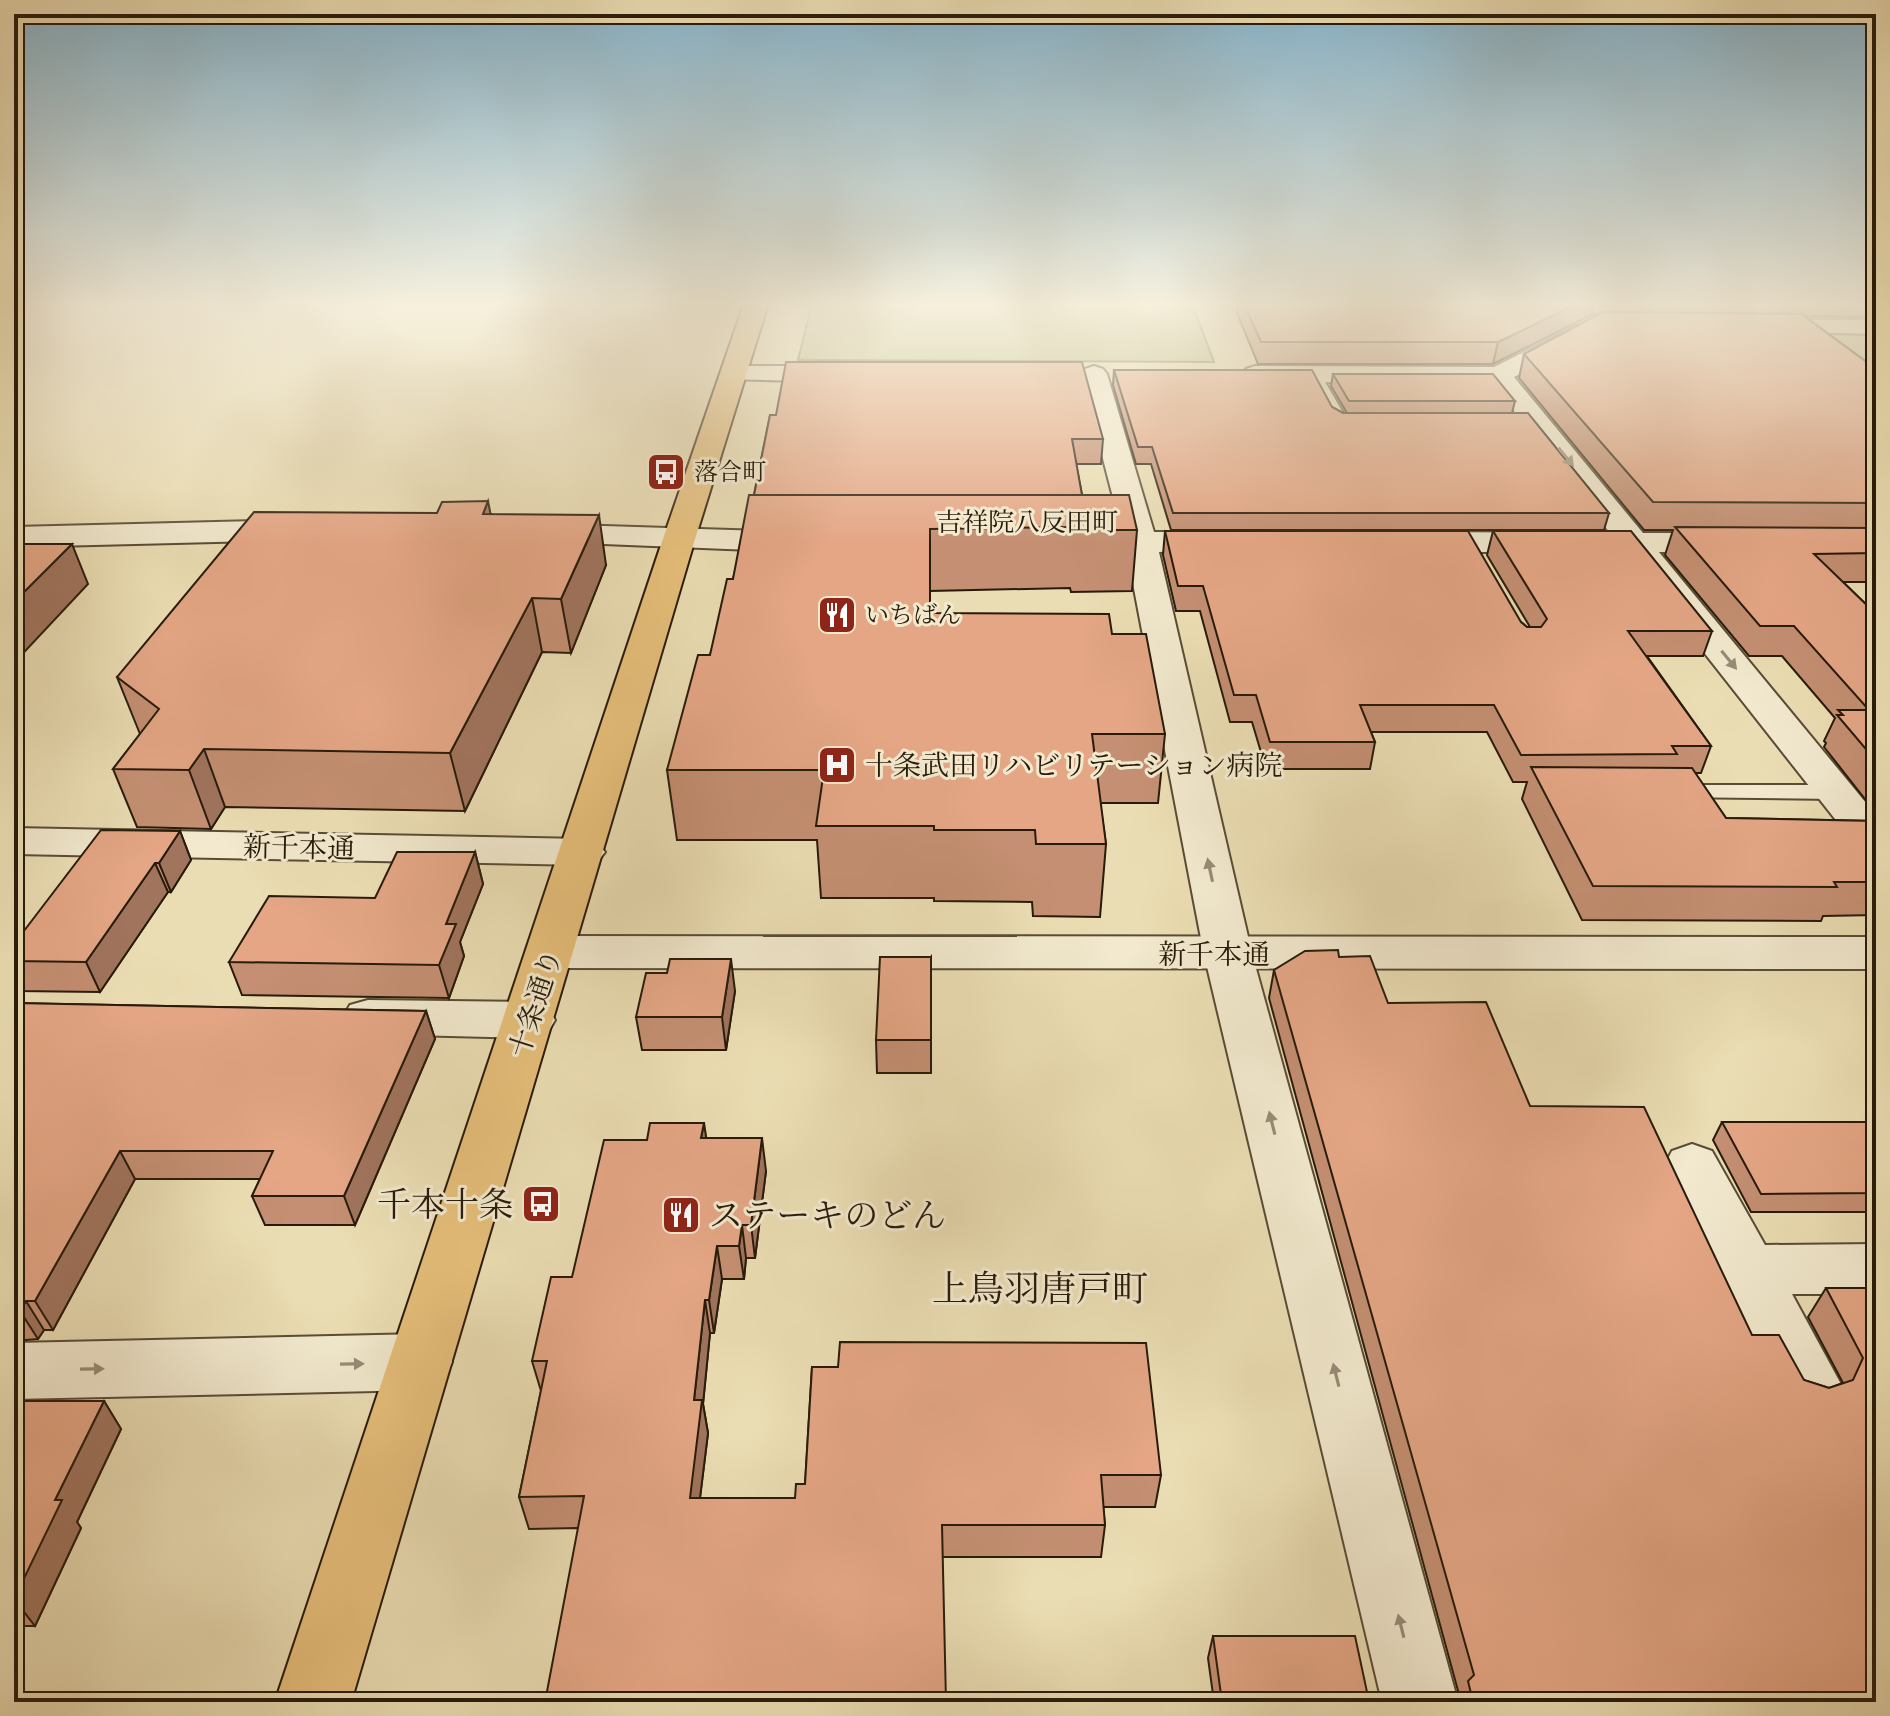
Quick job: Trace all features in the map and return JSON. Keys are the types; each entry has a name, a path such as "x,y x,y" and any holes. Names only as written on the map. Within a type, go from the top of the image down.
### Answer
{"main road":[{"name":"十条通り","path":"313,1702 552,952 679,539 731,384"}],"street":[{"path":"1097,384 1141,542 1228,954 1420,1702"},
{"path":"1505,384 1529,421 1635,542 1876,843"},
{"path":"14,537 337,531"},
{"path":"511,534 828,542"},
{"path":"1047,542 1249,542"},
{"path":"1389,542 1470,549 1635,542 1755,543"},
{"name":"新千本通","path":"14,841 583,852"},
{"name":"新千本通","path":"552,952 1876,953"},
{"path":"327,1016 530,1020"},
{"path":"1692,1166 1810,1386"},
{"path":"1747,1270 1876,1269"},
{"path":"14,1371 421,1362"}],"lane":[{"path":"1319,384 1340,421 1371,421"},
{"path":"1660,792 1835,792"}],"building":[{"path":"782,384 1088,384 1103,439 1072,439 1082,495 754,495 770,415 776,415"},
{"path":"1118,384 1320,384 1332,407 1343,413 1528,413 1609,513 1173,513 1152,447 1138,447"},
{"path":"1339,384 1501,384 1515,401 1349,401"},
{"path":"1550,384 1876,384 1876,503 1653,502"},
{"path":"749,495 1129,495 1137,530 1075,530 1074,527 930,529 930,613 1109,614 1112,634 1146,634 1165,734 1092,734 1106,844 1036,844 1035,830 816,826 824,770 667,770 698,655 710,655 727,579 733,579"},
{"path":"488,501 483,514 599,515 561,599 532,598 450,753 204,749 189,770 113,769 159,709 117,677 254,512 437,513 442,502"},
{"path":"1675,527 1876,528 1876,553 1814,554 1876,614 1876,761 1837,715 1843,715 1838,710 1869,710 1794,626 1760,626"},
{"path":"1165,531 1468,531 1521,622 1527,627 1541,627 1547,619 1493,531 1631,531 1712,631 1628,631 1711,746 1672,746 1677,754 1521,755 1494,705 1360,705 1375,742 1270,742 1256,695 1234,695 1203,586 1178,586"},
{"path":"14,544 72,544 14,602"},
{"path":"1531,767 1692,768 1726,818 1876,821 1876,882 1834,882 1837,887 1593,886"},
{"path":"101,830 180,831 86,962 14,961 14,944"},
{"path":"397,852 475,852 446,924 456,924 439,965 229,962 269,896 375,898"},
{"path":"1338,950 1339,957 1370,956 1388,1003 1486,1002 1530,1106 1644,1107 1752,1335 1779,1335 1804,1380 1829,1388 1853,1380 1863,1358 1826,1288 1876,1288 1876,1702 1473,1702 1468,1681 1474,1675 1274,970 1305,951"},
{"path":"880,957 931,957 931,1040 876,1040"},
{"path":"670,959 731,959 722,1017 636,1017 646,973 667,973"},
{"path":"14,1003 426,1011 344,1196 252,1196 273,1151 120,1151 35,1301 26,1301 20,1311 14,1311"},
{"path":"1722,1122 1876,1122 1876,1193 1761,1194"},
{"path":"650,1123 704,1123 701,1138 762,1138 751,1225 742,1225 739,1246 717,1246 709,1300 705,1300 694,1400 702,1400 690,1498 795,1498 796,1484 805,1484 812,1367 838,1367 840,1342 1146,1343 1161,1475 1101,1475 1105,1525 942,1525 946,1702 545,1702 584,1496 519,1497 547,1361 532,1361 551,1277 572,1277 604,1140 647,1140"},
{"path":"14,1401 104,1401 55,1500 62,1500 14,1599 14,1476 18,1469 14,1469"},
{"path":"1213,1636 1355,1636 1367,1692 1373,1692 1375,1702 1222,1702"}],"place":[{"name":"落合町","path":"666,472"},
{"name":"いちばん","path":"837,615"},
{"name":"十条武田リハビリテーション病院","path":"837,765"},
{"name":"千本十条","path":"541,1204"},
{"name":"ステーキのどん","path":"681,1215"}],"district":[{"name":"吉祥院八反田町","path":"1027,522"},
{"name":"上鳥羽唐戸町","path":"1040,1288"}]}
